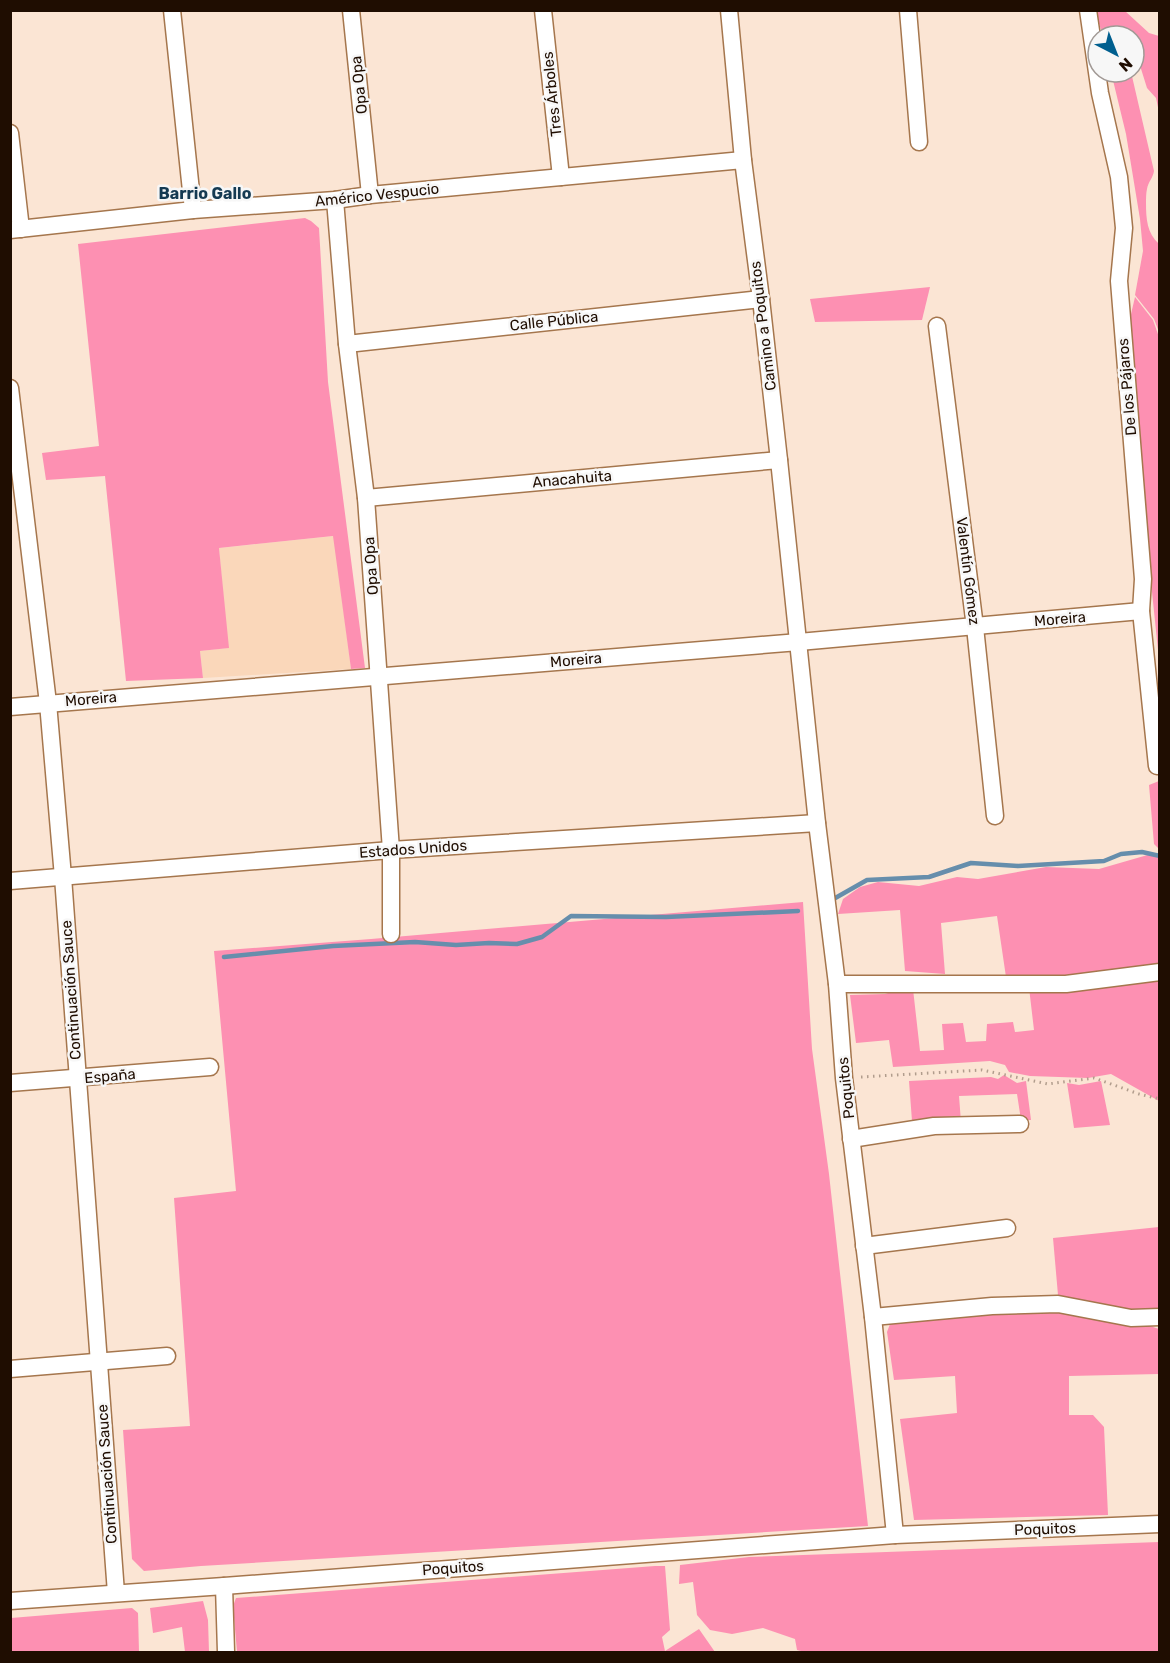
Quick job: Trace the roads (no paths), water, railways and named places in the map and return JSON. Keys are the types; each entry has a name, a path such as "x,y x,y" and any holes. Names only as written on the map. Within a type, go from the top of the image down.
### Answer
{"street":[{"path":"172,10 193,210"},
{"name":"Opa Opa","path":"351,10 370,195"},
{"name":"Tres Árboles","path":"543,10 561,177"},
{"name":"Camino a Poquitos","path":"729,10 743,160 761,299 799,642"},
{"path":"908,10 919,142"},
{"name":"De los Pájaros","path":"1088,10 1100,93 1119,177 1125,228 1119,281 1143,579 1141,611 1157,766"},
{"path":"10,133 16,229"},
{"name":"Américo Vespucio","path":"16,229 193,210 335,200 743,160"},
{"name":"Opa Opa","path":"335,200 347,344 366,498 391,850 391,934"},
{"name":"Calle Pública","path":"347,344 761,299"},
{"name":"Valentín Gómez","path":"937,326 975,627 995,816"},
{"name":"Continuación Sauce","path":"10,388 48,703 116,1593"},
{"name":"Anacahuita","path":"366,498 779,459"},
{"name":"Moreira","path":"10,706 799,642 1141,611"},
{"name":"Poquitos","path":"799,642 816,823 837,984 844,1078 873,1317 895,1535"},
{"name":"Estados Unidos","path":"10,881 391,850 816,823"},
{"path":"837,984 1066,984 1160,972"},
{"name":"España","path":"10,1083 210,1067"},
{"path":"851,1139 934,1126 1020,1124"},
{"path":"864,1246 1007,1228"},
{"path":"873,1317 992,1306 1058,1304 1131,1318 1160,1317"},
{"path":"10,1369 167,1356"},
{"name":"Poquitos","path":"10,1601 895,1535 1160,1524"},
{"path":"224,1586 226,1653"}],"waterway":[{"path":"830,901 867,880 929,877 971,863 1018,866 1104,861 1121,854 1142,852 1160,856"},
{"path":"224,957 333,946 415,942 456,945 517,944 542,937 571,916 666,917 798,911"}],"district":[{"name":"Barrio Gallo","path":"205,193"}]}
